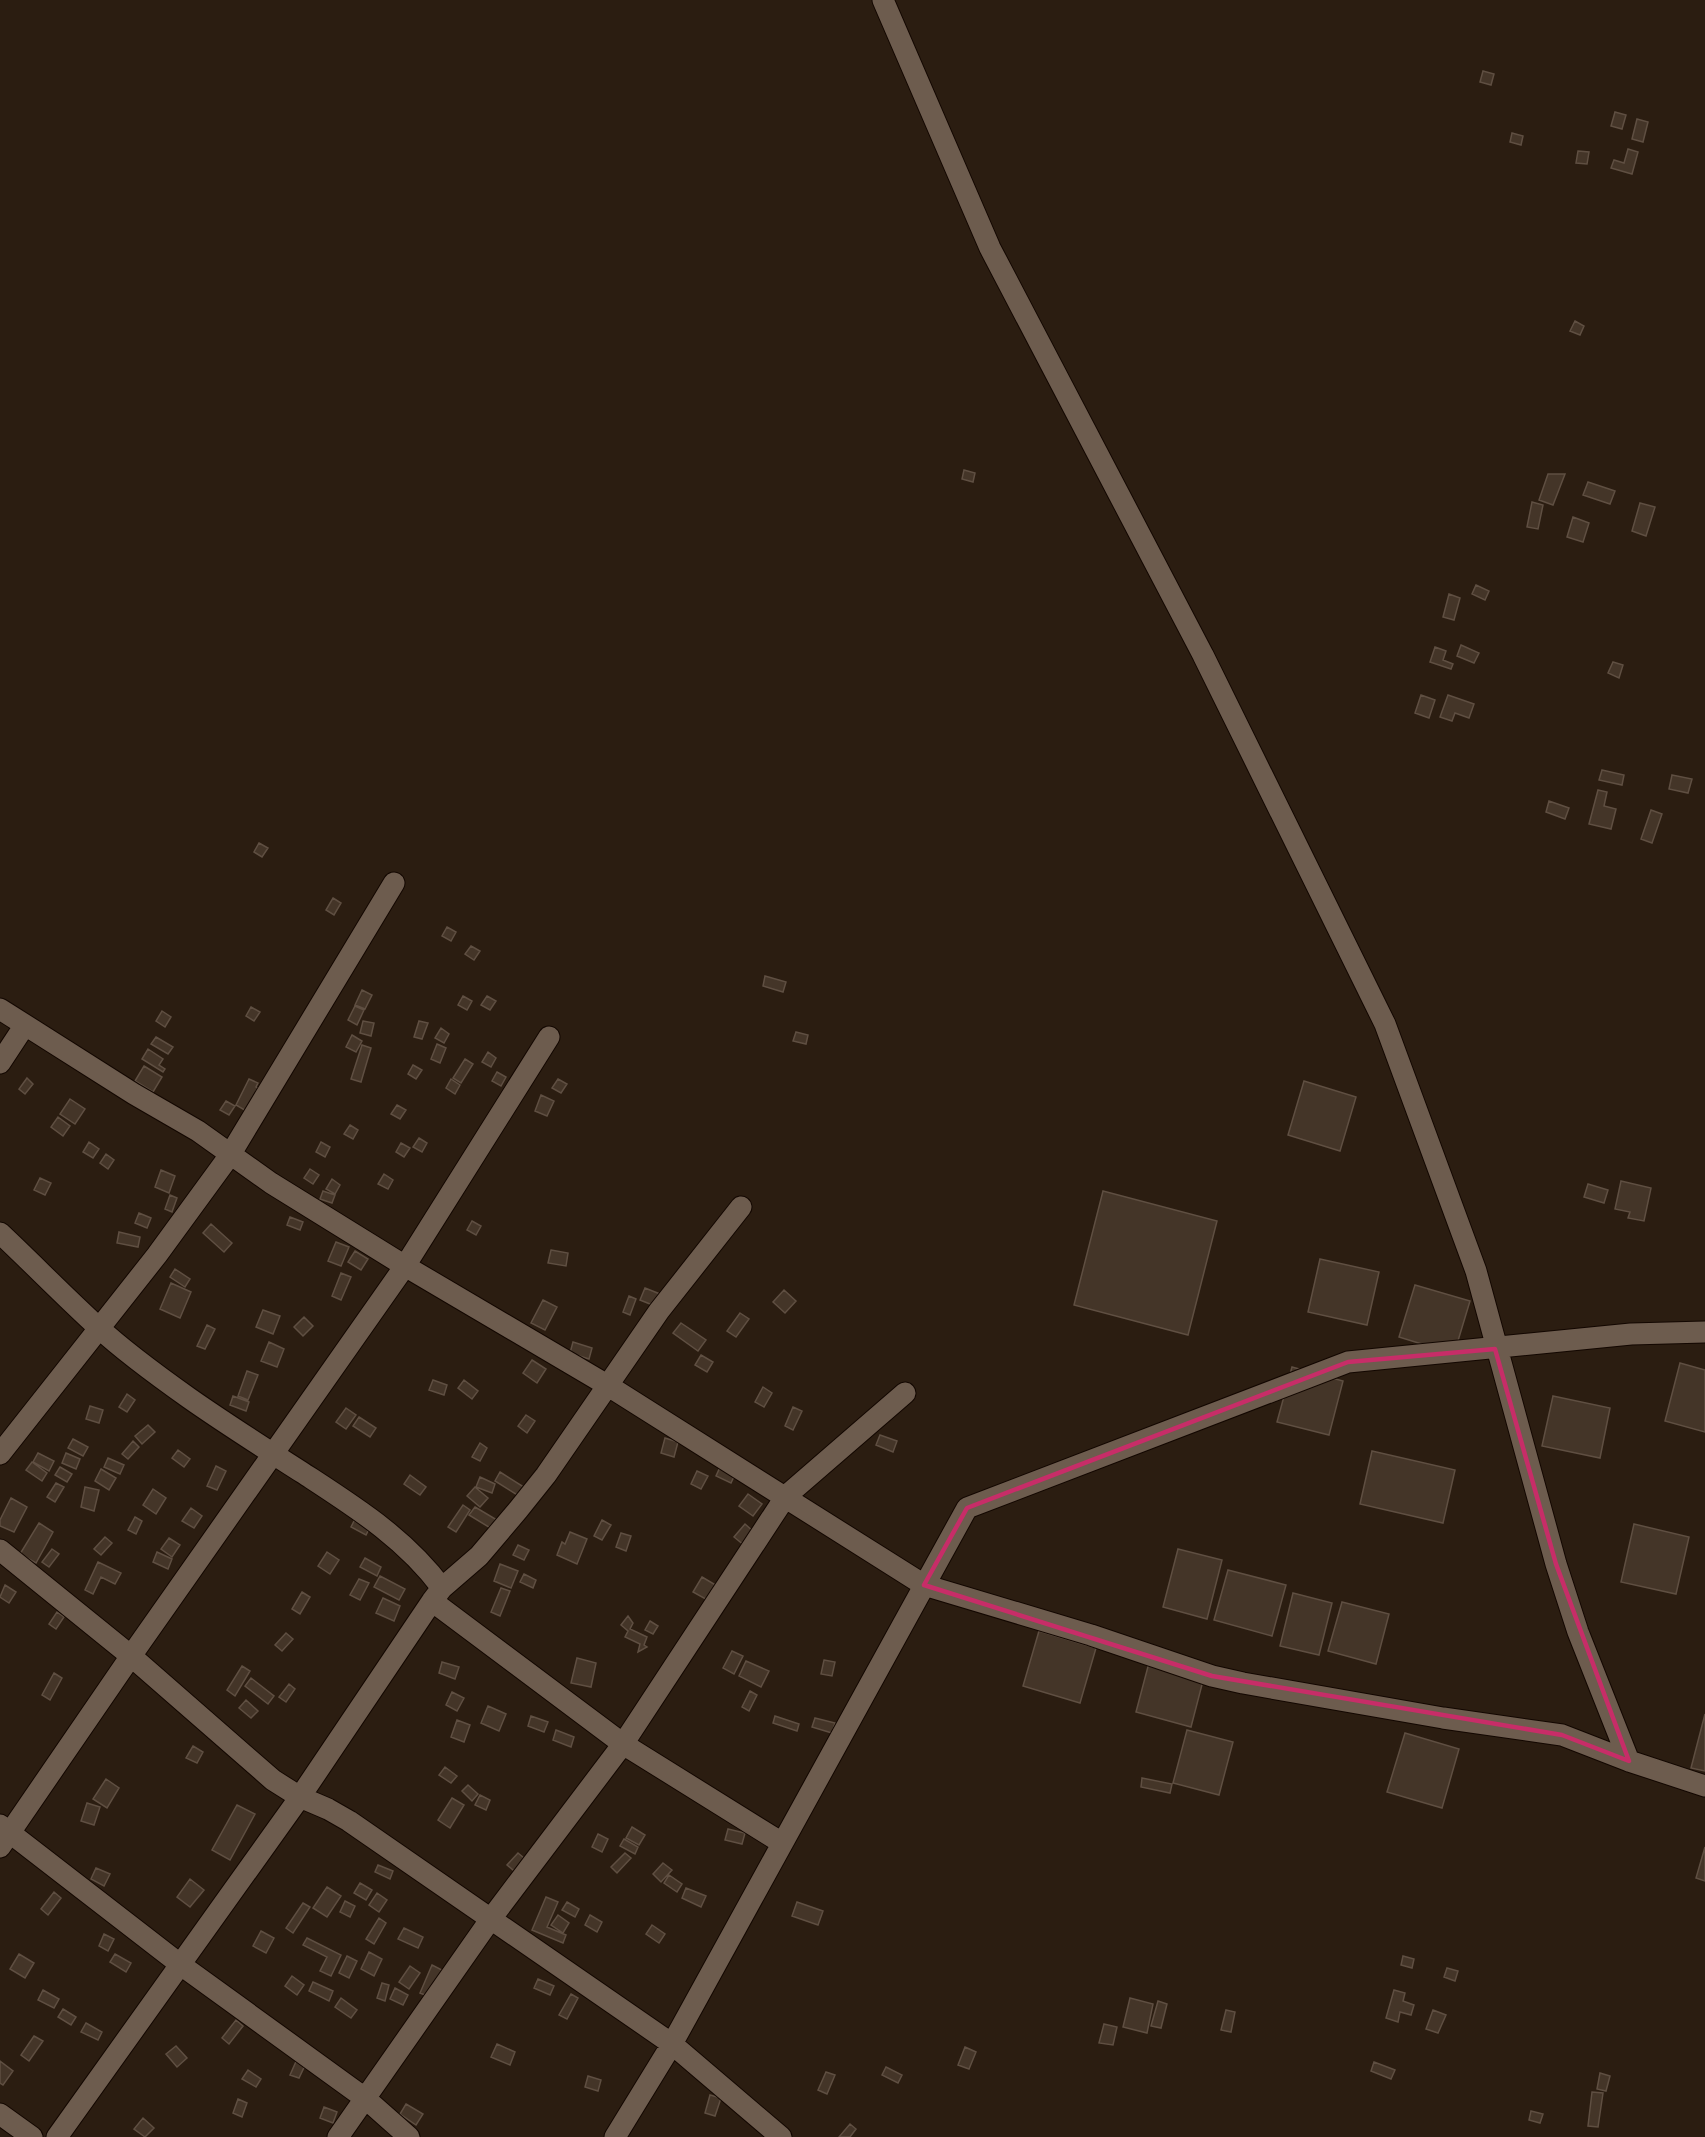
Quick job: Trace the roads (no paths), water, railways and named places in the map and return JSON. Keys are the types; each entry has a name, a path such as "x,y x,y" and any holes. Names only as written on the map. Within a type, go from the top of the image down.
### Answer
{"street":[{"path":"883,0 990,248 1203,655 1385,1024 1476,1271 1556,1564 1578,1632 1629,1761"},
{"path":"0,1454 157,1255 230,1155 394,884"},
{"path":"0,1009 198,1131 271,1183 405,1266 607,1385 924,1585 1091,1635 1212,1676 1443,1718 1562,1735 1629,1761 1705,1786"},
{"path":"0,1063 25,1025"},
{"path":"409,2137 366,2099 3,1835 405,1266 549,1037"},
{"path":"57,2137 300,1797 437,1595 479,1556 519,1510 546,1475 658,1311 741,1207"},
{"path":"0,1233 99,1329 187,1397 341,1497 402,1543 425,1565 437,1595 623,1744 782,1843"},
{"path":"615,2137 672,2044 967,1508 1347,1362 1631,1334 1705,1332"},
{"path":"338,2137 490,1920 623,1744 786,1496 905,1393"},
{"path":"0,1550 131,1656 273,1780 300,1797 349,1821 672,2044 781,2137"},
{"path":"0,2114 32,2137"}]}
